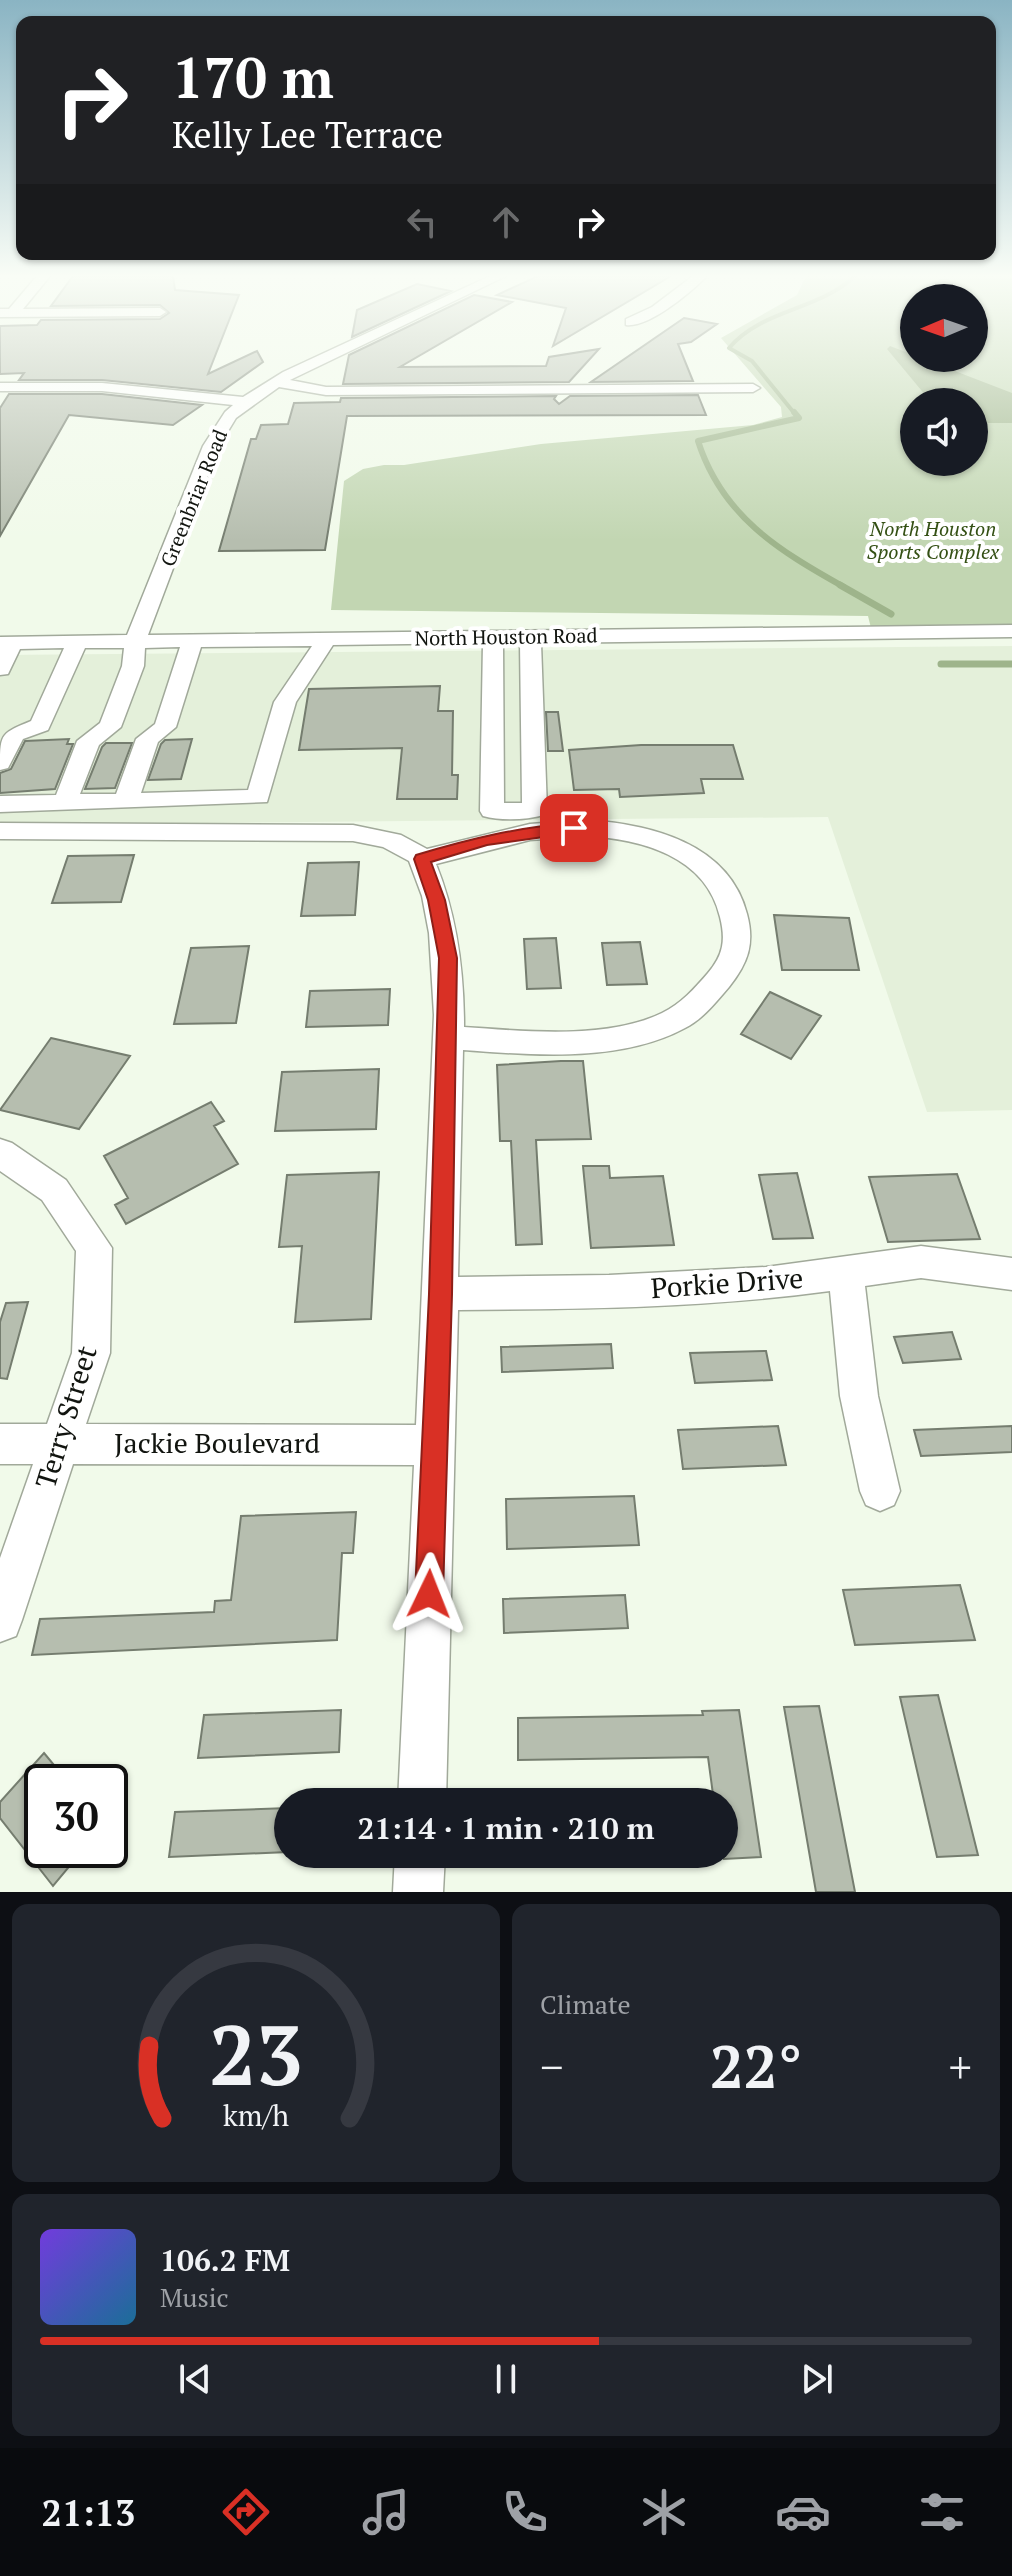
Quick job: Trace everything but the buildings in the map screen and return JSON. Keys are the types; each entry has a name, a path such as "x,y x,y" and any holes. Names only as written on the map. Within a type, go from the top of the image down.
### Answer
{"street":[{"name":"Greenbriar Road","path":"65,802 89,741 110,727 133,666 135,642 211,446 230,415 245,402 276,382 313,364"},
{"path":"276,382 326,391 753,388"},
{"path":"0,387 102,387 245,402"},
{"name":"North Houston Road","path":"7,643 1012,631"},
{"path":"493,637 492,811 535,810 530,637"},
{"path":"0,804 258,797 285,702 327,639"},
{"path":"126,801 148,739 165,727 192,641"},
{"path":"0,763 13,735 40,725 77,642"},
{"path":"0,669 7,643"},
{"path":"422,859 485,840 533,831 574,828 639,834 673,845 702,861 722,884 734,913 738,941 733,961 707,993 671,1023 629,1035 576,1040 496,1041 447,1037"},
{"path":"0,831 353,833 385,839 408,848 422,859 437,900 448,958 441,1294 423,1788"},
{"name":"Terry Street","path":"0,1153 54,1190 94,1248 91,1353 0,1620"},
{"name":"Porkie Drive","path":"441,1294 640,1290 766,1283 921,1262 1012,1274"},
{"path":"846,1273 859,1396 880,1491"},
{"name":"Jackie Boulevard","path":"0,1444 435,1445"},
{"path":"418,1892 419,1868"}],"shaded area":[{"path":"906,372 957,372 1012,393 1012,423 988,423 988,388 919,388"},
{"path":"1012,646 1012,1110 927,1112 828,817 0,825 0,655"}],"green space":[{"name":"North Houston Sports Complex","path":"744,364 900,364 900,372 988,372 988,364 1012,364 1012,631 872,632 868,616 331,610 344,481 363,469 541,444 753,425 782,417 781,407"}],"waterway":[{"path":"755,364 795,414"},
{"path":"794,412 799,418 698,441 708,467 737,510 775,544 844,587"},
{"path":"840,585 891,614"},
{"path":"941,664 1012,664"}],"route":[{"path":"429,1594 441,1294 448,958 437,900 422,859 485,840 533,831 574,828"}]}
